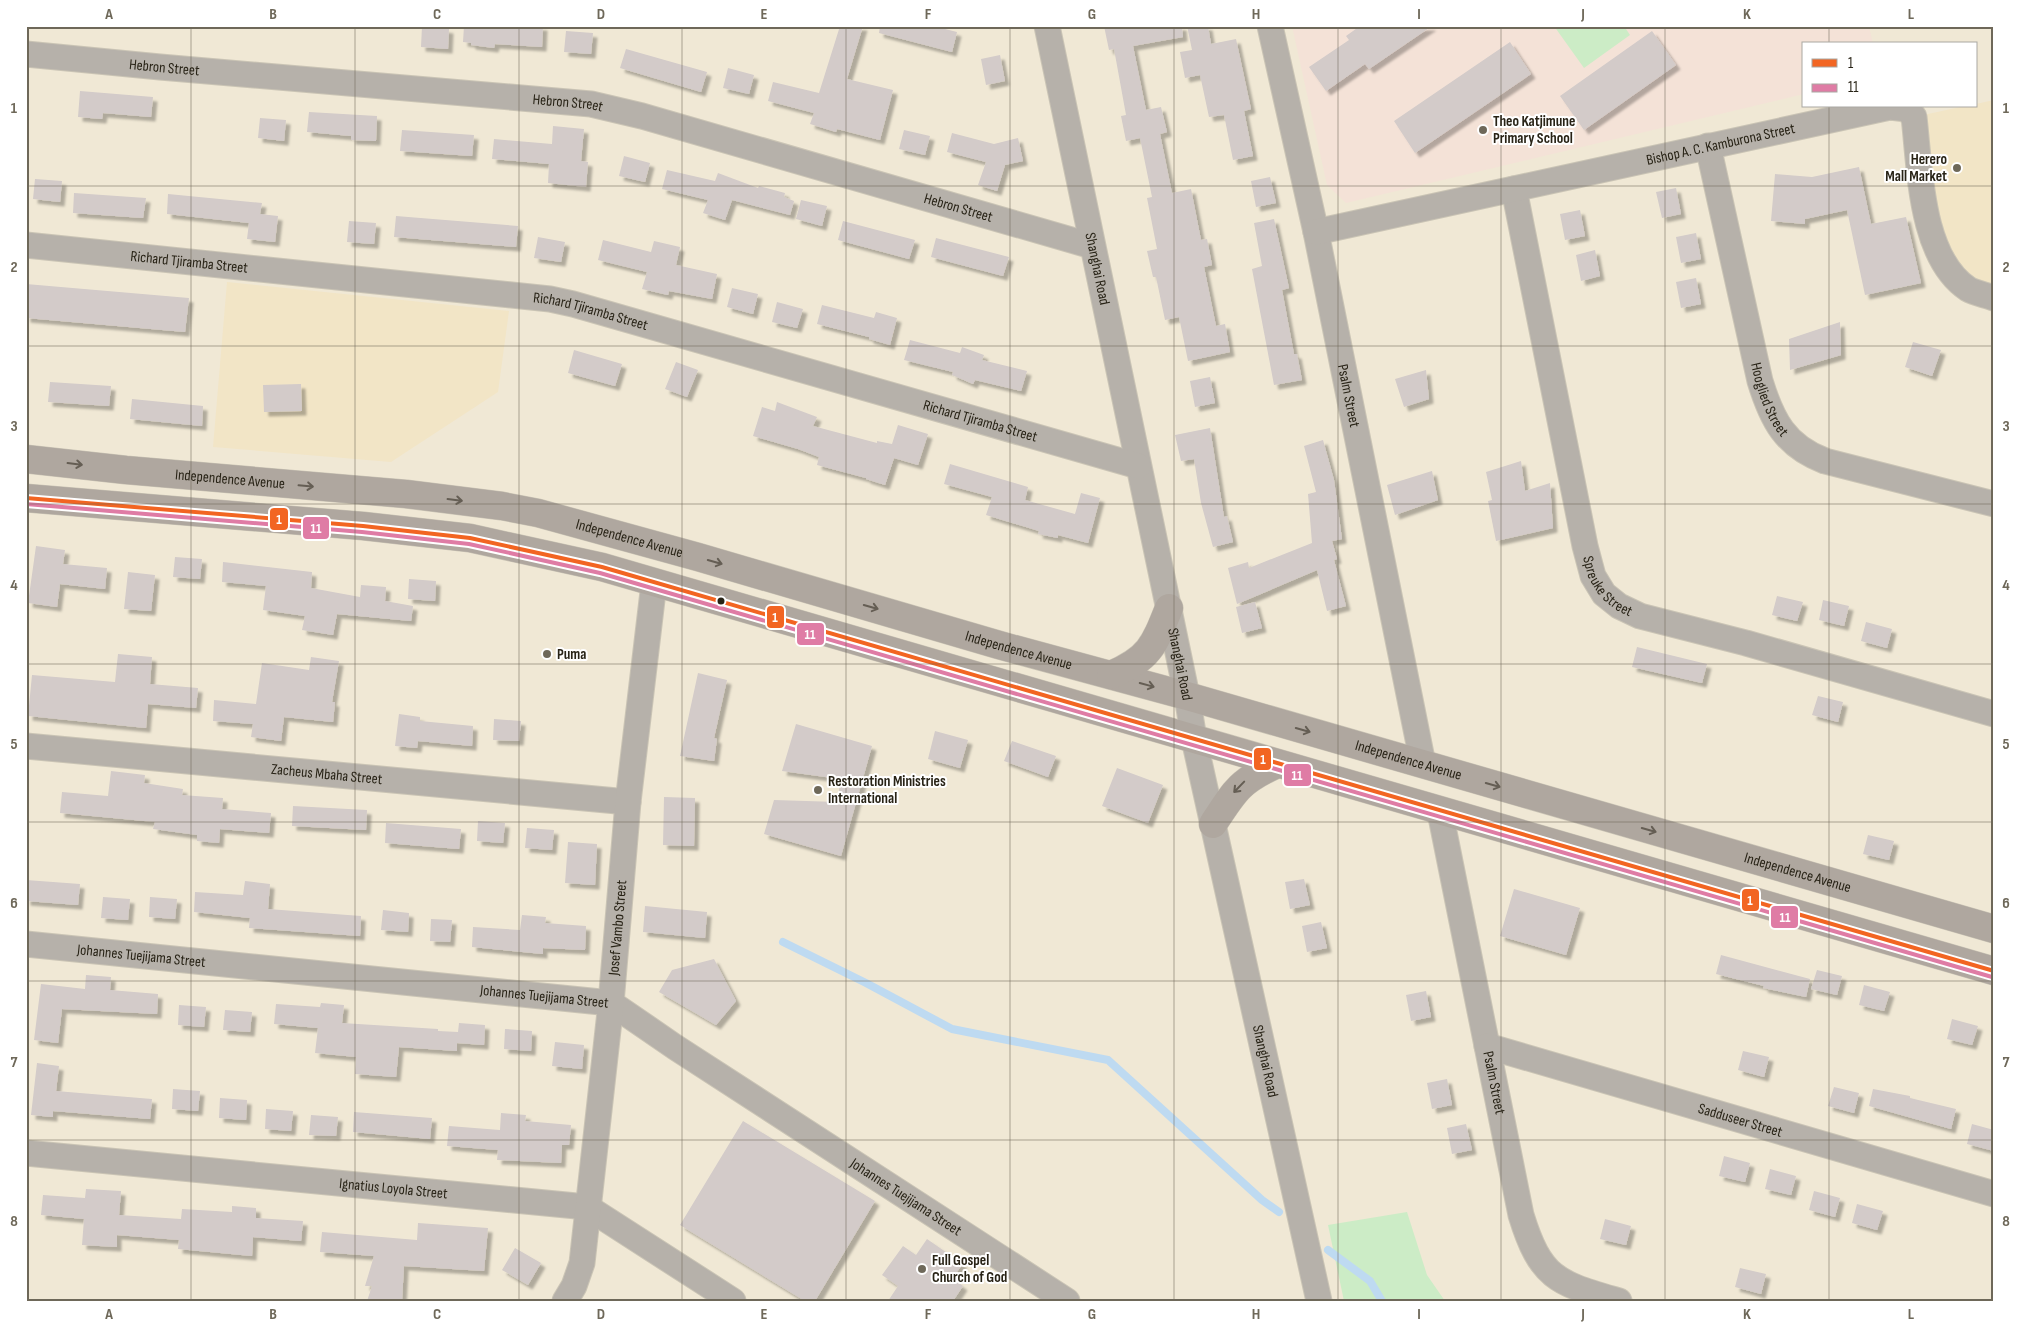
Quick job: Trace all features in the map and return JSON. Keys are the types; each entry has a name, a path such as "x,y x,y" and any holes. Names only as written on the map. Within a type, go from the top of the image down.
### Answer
{"main road":[{"name":"Independence Avenue","path":"26,459 126,470 406,494 502,506 538,513 678,551 999,645 1187,696 1994,929"},
{"path":"26,498 353,525 470,538 558,557 654,582 1440,812 1994,971"},
{"path":"1110,675 1129,667 1146,654 1156,640 1168,608"},
{"path":"1213,824 1239,786 1256,774 1277,764"}],"street":[{"name":"Shanghai Road","path":"1047,26 1187,696 1194,739 1319,1301"},
{"name":"Psalm Street","path":"1270,26 1316,232 1422,764"},
{"name":"Hebron Street","path":"26,54 160,68 591,104 634,114 1092,246"},
{"name":"Bishop A. C. Kamburona Street","path":"1316,232 1885,108"},
{"name":"Bishop A. C. Kamburona Street","path":"1898,108 1907,109 1914,116 1924,199 1933,237 1941,256 1948,269 1970,290 1994,298"},
{"name":"Hooglied Street","path":"1708,146 1760,381 1767,405 1786,437 1798,448 1811,456 1825,461 1994,504"},
{"name":"Spreuke Street","path":"1514,189 1585,546 1593,576 1604,594 1619,606 1640,616 1746,643 1994,714"},
{"name":"Richard Tjiramba Street","path":"26,245 550,299 1138,466"},
{"name":"Josef Vambo Street","path":"565,1301 576,1281 582,1263 611,1003 628,802 654,582"},
{"name":"Zacheus Mbaha Street","path":"26,746 628,802"},
{"name":"Psalm Street","path":"1440,812 1521,1215 1535,1254 1547,1270 1564,1283 1619,1301"},
{"name":"Johannes Tuejijama Street","path":"26,944 611,1003 675,1047 1067,1301"},
{"name":"Sadduseer Street","path":"1487,1046 1994,1194"},
{"name":"Ignatius Loyola Street","path":"26,1153 587,1207 733,1301"}],"shaded area":[{"name":"Theo Katjimune Primary School","path":"1292,26 1869,26 1873,42 1802,42 1802,94 1346,203 1327,185"},
{"name":"Herero Mall Market","path":"1994,100 1994,298 1948,269 1914,117 1956,108 1978,108 1978,104"},
{"path":"227,282 509,311 498,392 391,462 213,447"}],"green space":[{"path":"1554,26 1624,26 1630,35 1584,68"},
{"path":"1407,1212 1427,1275 1445,1301 1344,1301 1328,1225"}],"building":[{"path":"422,26 449,29 448,49 421,47"},
{"path":"464,26 543,26 542,47 495,44 494,48 471,45 471,43 463,42"},
{"path":"840,26 863,26 847,79 893,90 880,140 837,129 836,132 810,124 814,113 768,101 773,82 819,93"},
{"path":"880,26 933,26 957,32 952,52 879,33"},
{"path":"1104,26 1182,26 1183,37 1133,46 1146,110 1161,107 1167,132 1160,134 1172,193 1191,189 1201,240 1207,239 1212,265 1204,267 1216,326 1225,324 1230,352 1188,361 1179,317 1165,320 1156,277 1153,277 1147,251 1157,249 1147,198 1152,197 1140,138 1126,141 1121,116 1126,115 1114,49 1109,50"},
{"path":"1187,26 1208,26 1211,44 1236,39 1251,109 1244,111 1253,156 1233,160 1224,115 1209,117 1200,75 1185,78 1180,52 1192,50"},
{"path":"1360,26 1432,26 1369,69 1365,64 1326,91 1309,67 1349,40 1346,36"},
{"path":"566,31 593,33 591,54 564,52"},
{"path":"1652,31 1676,65 1584,130 1560,96"},
{"path":"1510,42 1531,74 1415,153 1394,121"},
{"path":"626,49 707,72 701,92 620,68"},
{"path":"1000,55 1005,81 986,85 981,59"},
{"path":"728,68 754,75 749,94 723,88"},
{"path":"80,91 153,97 151,117 103,113 102,119 78,117"},
{"path":"309,112 377,116 376,141 351,140 351,136 307,132"},
{"path":"260,118 286,120 284,141 258,138"},
{"path":"553,126 584,129 581,161 588,162 586,187 548,183 549,164 492,159 494,139 552,144"},
{"path":"402,130 474,135 472,156 400,151"},
{"path":"904,130 930,136 925,155 899,149"},
{"path":"952,133 994,144 1018,138 1023,161 1005,165 997,191 978,185 986,162 947,152"},
{"path":"624,156 650,163 645,182 619,176"},
{"path":"1859,167 1871,224 1906,217 1921,283 1865,295 1847,210 1805,219 1805,224 1771,221 1775,174 1812,177"},
{"path":"667,170 715,181 718,173 758,188 759,186 785,193 784,197 794,201 790,215 732,200 725,220 703,213 708,200 662,189"},
{"path":"1270,177 1276,203 1256,207 1251,181"},
{"path":"35,179 62,181 60,202 33,199"},
{"path":"1676,188 1681,214 1662,218 1656,192"},
{"path":"74,193 146,198 143,218 73,213"},
{"path":"168,194 262,203 260,214 278,216 275,242 247,239 249,223 167,214"},
{"path":"801,200 827,206 822,226 796,219"},
{"path":"1580,210 1585,236 1565,240 1560,214"},
{"path":"396,216 518,226 516,247 394,237"},
{"path":"1274,219 1289,288 1282,290 1294,354 1297,354 1302,380 1274,385 1252,269 1262,266 1254,223"},
{"path":"349,221 376,223 374,244 347,242"},
{"path":"843,221 915,240 909,259 838,240"},
{"path":"1696,233 1701,259 1681,263 1676,237"},
{"path":"538,237 565,242 561,262 534,258"},
{"path":"936,238 1009,257 1003,276 931,257"},
{"path":"603,240 651,252 654,241 680,247 676,265 717,274 712,299 669,291 668,295 642,289 647,272 598,260"},
{"path":"1595,250 1600,276 1581,281 1576,255"},
{"path":"1696,278 1701,304 1681,308 1676,282"},
{"path":"26,284 189,298 185,332 26,318"},
{"path":"732,288 758,294 753,314 727,307"},
{"path":"777,302 803,309 797,328 772,322"},
{"path":"822,305 874,318 876,312 897,318 890,345 869,339 869,337 817,324"},
{"path":"1840,322 1841,355 1790,370 1789,339"},
{"path":"910,340 960,353 962,347 984,355 982,360 1027,371 1021,391 975,380 973,384 952,375 953,372 904,360"},
{"path":"1913,342 1941,350 1932,376 1905,367"},
{"path":"574,350 622,364 615,386 568,373"},
{"path":"676,362 698,370 687,397 665,389"},
{"path":"1426,370 1429,399 1404,407 1395,379"},
{"path":"1210,377 1215,403 1195,407 1190,381"},
{"path":"50,382 111,386 109,406 48,402"},
{"path":"301,384 302,411 264,412 263,385"},
{"path":"132,399 203,406 202,426 130,419"},
{"path":"777,402 817,417 813,426 877,443 877,441 892,444 898,425 928,434 918,465 894,458 885,485 817,465 819,457 753,436 762,407 775,411"},
{"path":"1210,428 1224,517 1227,516 1233,542 1213,547 1201,503 1194,459 1181,461 1175,435"},
{"path":"1323,440 1334,480 1342,539 1332,541 1337,559 1334,560 1346,606 1327,611 1317,570 1237,604 1228,568 1248,562 1249,568 1312,543 1308,494 1316,492 1304,446"},
{"path":"1521,461 1525,491 1550,483 1553,528 1496,541 1488,501 1492,500 1486,472"},
{"path":"950,464 1028,487 1025,500 1075,514 1081,493 1100,498 1088,543 1058,535 1058,538 1038,534 1039,531 986,515 992,497 944,484"},
{"path":"1432,471 1438,500 1395,515 1387,485"},
{"path":"36,546 65,550 63,564 107,568 105,589 60,584 57,607 28,603"},
{"path":"175,557 202,559 200,579 173,577"},
{"path":"223,562 312,572 311,588 360,597 361,585 386,587 385,601 413,606 411,621 337,614 333,635 302,630 305,616 263,610 266,586 222,582"},
{"path":"128,572 155,575 151,611 124,609"},
{"path":"409,579 436,581 435,601 408,599"},
{"path":"1777,596 1803,602 1797,621 1772,615"},
{"path":"1823,600 1849,606 1844,626 1819,620"},
{"path":"1255,602 1262,628 1242,633 1236,607"},
{"path":"1866,622 1892,629 1887,648 1861,641"},
{"path":"1637,647 1707,664 1702,683 1632,667"},
{"path":"118,654 152,657 150,684 198,688 196,708 148,704 146,728 28,716 32,675 115,682"},
{"path":"311,657 339,661 332,702 335,702 333,722 284,717 281,741 251,737 253,724 213,721 214,700 256,704 262,663 309,670"},
{"path":"698,673 727,680 714,738 717,739 714,761 680,756"},
{"path":"1818,696 1843,702 1838,722 1812,715"},
{"path":"399,714 420,717 420,721 473,726 472,746 418,741 417,748 395,746"},
{"path":"494,719 521,721 519,741 493,740"},
{"name":"Restoration Ministries International","path":"796,724 872,746 841,856 764,834 774,800 838,802 840,779 782,771"},
{"path":"935,731 968,740 960,768 928,759"},
{"path":"1012,741 1056,756 1048,777 1004,761"},
{"path":"1117,768 1163,785 1148,823 1102,806"},
{"path":"111,771 145,775 144,783 183,789 182,795 223,798 222,809 271,813 269,833 220,829 219,843 197,841 197,835 153,829 155,822 60,813 62,792 108,796"},
{"path":"664,797 695,798 694,846 663,845"},
{"path":"293,806 367,810 366,830 292,826"},
{"path":"478,821 505,823 503,843 477,841"},
{"path":"386,823 461,829 459,849 385,843"},
{"path":"527,828 554,830 552,850 525,848"},
{"path":"1868,835 1894,841 1889,860 1863,854"},
{"path":"568,842 597,844 595,885 565,883"},
{"path":"1304,879 1310,905 1290,909 1285,882"},
{"path":"26,880 80,884 78,905 26,901"},
{"path":"245,881 270,884 268,909 361,916 360,936 249,928 250,918 194,912 195,892 243,895"},
{"path":"1514,889 1580,908 1566,955 1500,936"},
{"path":"103,897 130,899 128,920 101,918"},
{"path":"150,897 177,899 175,919 149,917"},
{"path":"645,906 707,912 705,938 643,932"},
{"path":"383,910 409,913 408,932 381,930"},
{"path":"522,915 546,917 545,923 586,926 585,950 543,948 543,954 472,947 473,927 520,930"},
{"path":"431,919 452,920 450,942 430,941"},
{"path":"1321,922 1327,948 1307,952 1302,926"},
{"path":"1721,955 1810,979 1806,997 1763,988 1764,986 1716,974"},
{"path":"714,959 736,1001 716,1025 659,992 672,970"},
{"path":"1817,970 1842,976 1837,995 1811,989"},
{"path":"86,975 111,977 110,990 158,994 157,1014 62,1009 58,1043 34,1040 41,984 85,989"},
{"path":"1864,985 1890,992 1884,1011 1859,1005"},
{"path":"1426,991 1431,1017 1411,1021 1406,995"},
{"path":"321,1003 344,1005 342,1023 458,1032 459,1023 485,1025 484,1045 457,1043 457,1051 399,1047 396,1077 355,1074 356,1057 315,1053 318,1028 274,1024 276,1004 320,1007"},
{"path":"179,1005 206,1007 204,1027 178,1025"},
{"path":"225,1010 252,1012 250,1032 223,1030"},
{"path":"1952,1019 1978,1026 1972,1045 1947,1039"},
{"path":"505,1029 532,1031 531,1051 504,1049"},
{"path":"555,1042 584,1045 582,1069 552,1066"},
{"path":"1743,1051 1769,1057 1764,1077 1738,1070"},
{"path":"37,1063 59,1066 56,1091 152,1099 150,1119 53,1111 53,1117 31,1115"},
{"path":"1447,1079 1452,1105 1432,1109 1427,1083"},
{"path":"1834,1087 1859,1093 1854,1113 1828,1106"},
{"path":"173,1089 200,1091 198,1111 172,1109"},
{"path":"1873,1089 1910,1096 1910,1098 1956,1109 1951,1129 1869,1106"},
{"path":"220,1098 247,1100 246,1120 219,1118"},
{"path":"266,1109 293,1111 291,1131 265,1129"},
{"path":"354,1112 432,1118 430,1139 353,1132"},
{"path":"501,1113 526,1115 525,1121 571,1125 569,1145 562,1145 561,1163 497,1160 498,1150 447,1146 449,1126 500,1130"},
{"path":"311,1115 338,1117 336,1136 309,1135"},
{"path":"743,1121 875,1201 815,1301 805,1301 680,1225"},
{"path":"1466,1124 1472,1150 1452,1154 1447,1128"},
{"path":"1972,1124 1994,1130 1994,1151 1967,1144"},
{"path":"1724,1156 1750,1163 1745,1182 1719,1176"},
{"path":"1770,1169 1796,1176 1791,1195 1765,1189"},
{"path":"86,1189 121,1191 119,1215 181,1219 182,1209 232,1212 232,1206 256,1208 256,1218 303,1221 301,1241 253,1237 252,1256 178,1249 179,1240 117,1235 117,1247 82,1245 84,1219 41,1215 43,1195 85,1198"},
{"path":"1814,1191 1840,1198 1835,1217 1809,1210"},
{"path":"1857,1204 1883,1211 1877,1230 1852,1223"},
{"path":"1605,1219 1631,1226 1626,1245 1600,1239"},
{"path":"418,1223 488,1228 484,1271 404,1266 402,1301 367,1301 372,1286 365,1286 374,1256 320,1252 322,1232 417,1240"},
{"name":"Full Gospel Church of God","path":"927,1239 963,1264 952,1278 963,1286 953,1301 888,1301 898,1286 882,1275 903,1246 916,1255"},
{"path":"515,1248 541,1263 528,1285 502,1270"},
{"path":"1740,1268 1766,1274 1761,1294 1735,1287"}],"waterway":[{"path":"783,942 866,983 952,1029 1108,1060 1262,1200 1279,1212"},
{"path":"1328,1250 1370,1281 1382,1301"}],"transit line":[{"name":"1","path":"26,498 363,526 470,538 602,567 1994,971"},
{"name":"11","path":"26,504 362,532 469,544 600,573 1992,977"}],"place":[{"name":"Theo Katjimune Primary School","path":"1483,130"},
{"name":"Herero Mall Market","path":"1957,168"},
{"name":"Puma","path":"547,654"},
{"name":"Restoration Ministries International","path":"818,790"},
{"name":"Full Gospel Church of God","path":"922,1269"}]}
